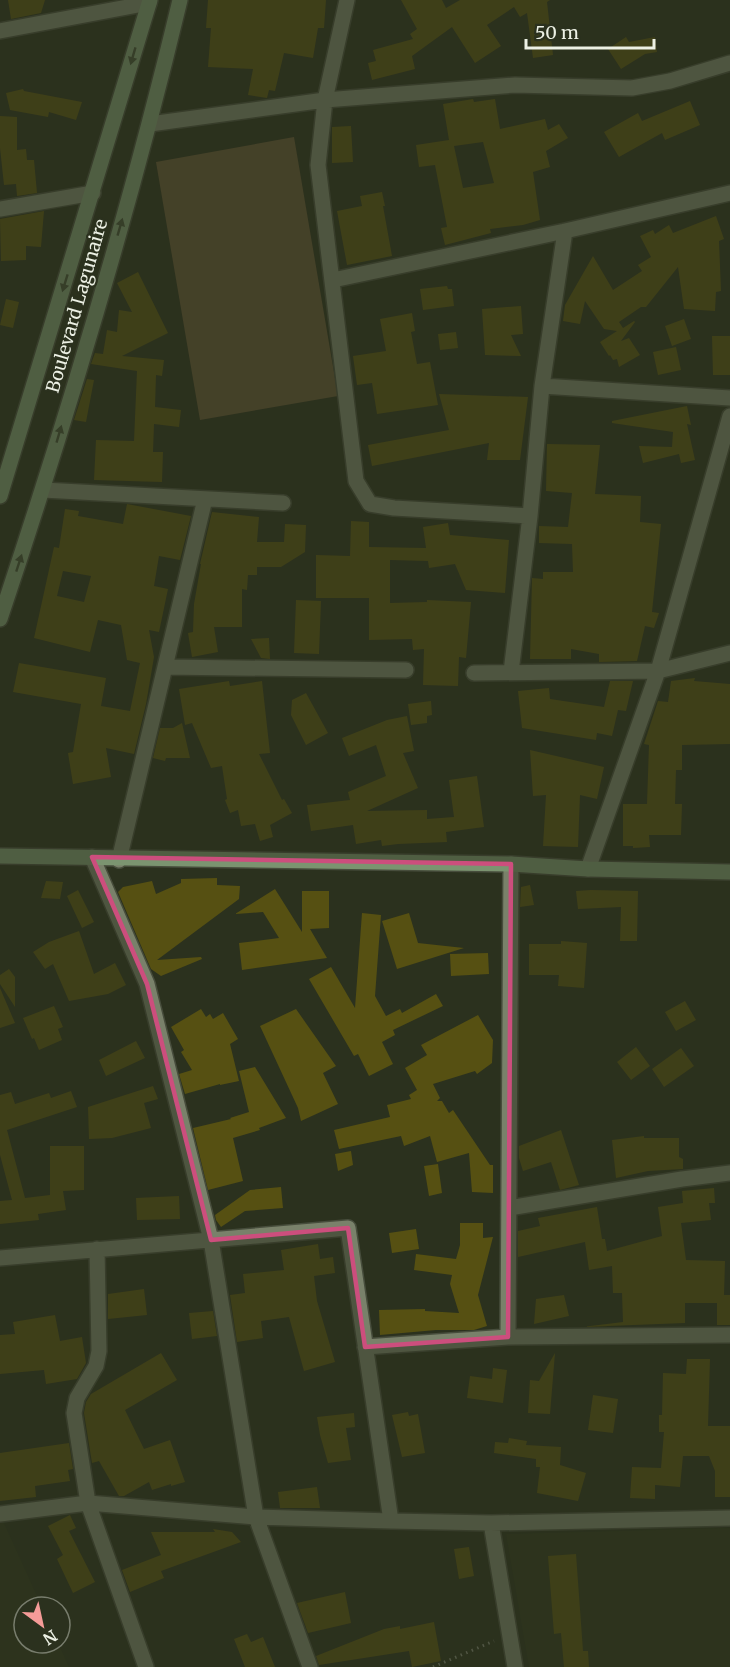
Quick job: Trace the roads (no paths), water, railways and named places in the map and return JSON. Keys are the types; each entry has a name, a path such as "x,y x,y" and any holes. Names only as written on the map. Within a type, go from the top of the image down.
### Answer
{"main road":[{"name":"Boulevard Lagunaire","path":"0,619 43,490 150,124 180,0"},
{"name":"Boulevard Lagunaire","path":"0,496 149,2"},
{"path":"0,856 92,857 119,860 511,864 588,869 730,872"}],"street":[{"path":"347,0 325,100 318,165 356,481 370,504 394,508 530,516"},
{"path":"0,31 149,2"},
{"path":"150,124 325,100 515,84 632,88 670,81 730,63"},
{"path":"0,209 93,193"},
{"path":"333,280 730,193"},
{"path":"511,672 530,516 542,386 565,231"},
{"path":"542,386 730,398"},
{"path":"588,869 658,671 730,416"},
{"path":"43,490 284,503"},
{"path":"119,860 205,499"},
{"path":"474,673 658,671 730,653"},
{"path":"165,667 406,670"},
{"path":"92,857 147,984 211,1240 256,1517 310,1667"},
{"path":"508,1337 511,864"},
{"path":"509,1208 730,1173"},
{"path":"0,1258 348,1228 391,1521"},
{"path":"97,1249 99,1351 96,1366 77,1398 74,1413 88,1503 146,1667"},
{"path":"365,1347 508,1337 730,1335"},
{"path":"0,1514 88,1503 256,1517 391,1521 491,1523 730,1518"},
{"path":"491,1523 515,1667"}]}
